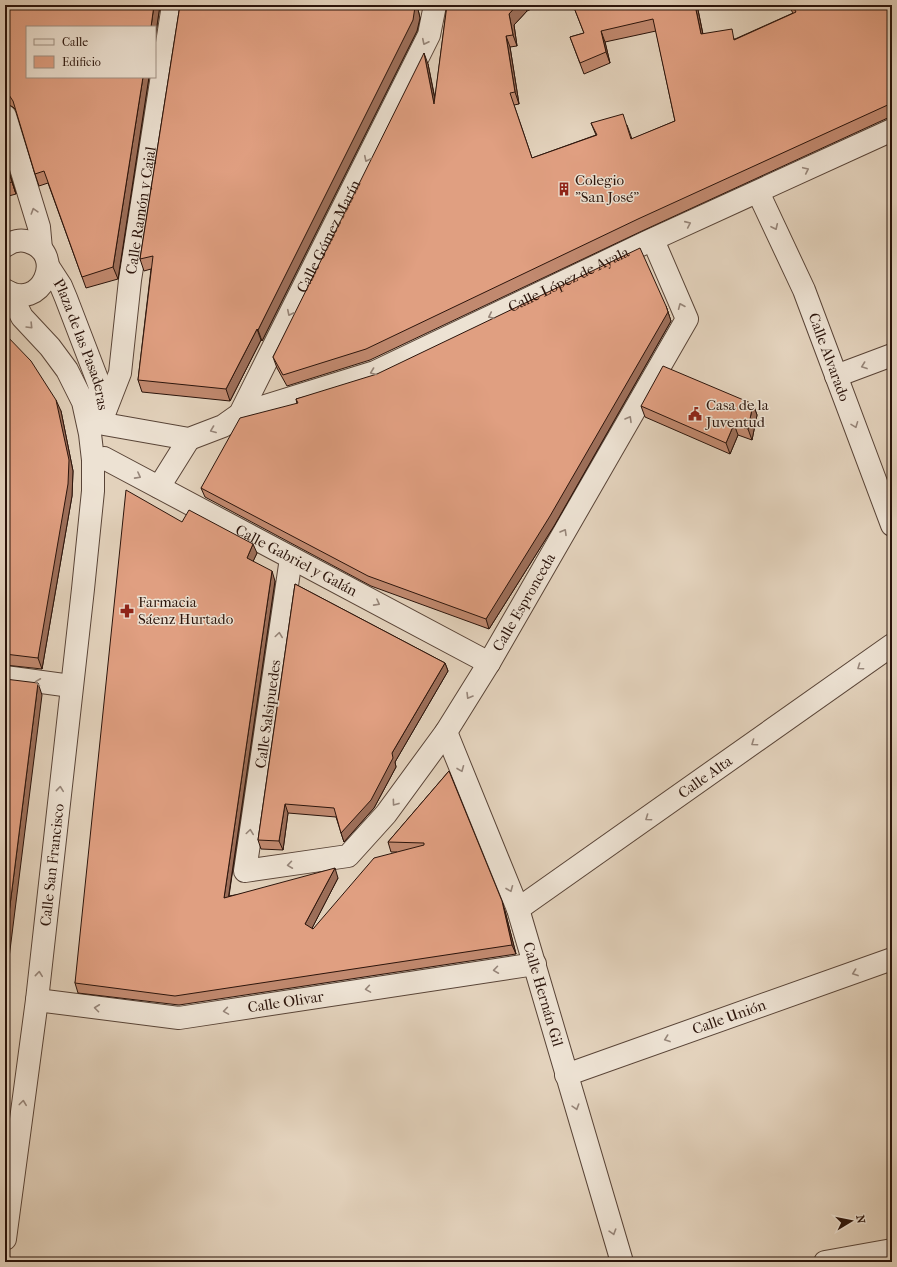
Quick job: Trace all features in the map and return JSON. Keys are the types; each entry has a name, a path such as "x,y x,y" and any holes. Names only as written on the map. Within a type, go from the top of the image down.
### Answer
{"street":[{"name":"Calle Ramón y Cajal","path":"104,419 120,373 130,280 173,5"},
{"name":"Calle Gómez Marín","path":"189,439 223,426 240,414 429,35 435,5"},
{"path":"5,116 39,227 44,258"},
{"name":"Calle López de Ayala","path":"240,414 375,372 653,240 892,130"},
{"name":"Calle Alvarado","path":"758,192 804,290 892,525"},
{"name":"Calle Espronceda","path":"244,871 348,856 386,814 446,732 489,662 687,320 653,240"},
{"path":"5,246 16,241 25,241 34,244 44,258"},
{"name":"Plaza de las Pasaderas","path":"44,258 62,286 98,384 104,419 104,458 93,491"},
{"name":"Plaza de las Pasaderas","path":"7,292 22,295 36,291 43,284 47,276 44,258"},
{"name":"Plaza de las Pasaderas","path":"7,292 22,317 50,348 67,370 83,402 90,434 93,460 93,491"},
{"path":"836,376 892,355"},
{"path":"104,419 189,439 159,487"},
{"name":"Calle Gabriel y Galán","path":"104,458 489,662"},
{"name":"Calle San Francisco","path":"5,1239 13,1123 36,1000 93,491"},
{"name":"Calle Salsipuedes","path":"244,871 291,558"},
{"name":"Calle Alta","path":"518,909 892,645"},
{"path":"5,677 71,686"},
{"name":"Calle Hernán Gil","path":"446,732 518,909 622,1262"},
{"name":"Calle Unión","path":"566,1075 892,960"},
{"name":"Calle Olivar","path":"36,1000 179,1018 535,964"},
{"path":"825,1262 850,1260 892,1250"}],"building":[{"path":"5,5 154,5 151,26 26,26 26,78 143,78 113,267 82,277 44,171 35,174 13,101 9,95 5,93"},
{"path":"180,5 415,5 413,20 258,330 257,329 226,389 138,380 153,256 140,259"},
{"path":"447,5 517,5 509,14 513,35 506,36 515,92 510,93 532,158 597,135 591,123 623,114 631,139 675,121 653,19 601,31 606,52 580,63 570,37 584,33 573,5 695,5 701,34 732,29 734,40 796,12 792,5 892,5 892,103 638,219 366,349 283,375 273,357 424,53 434,104"},
{"path":"5,161 12,182 5,184"},
{"path":"640,248 668,312 550,516 486,619 368,576 201,488 240,418 298,403 296,399 377,374"},
{"path":"5,334 31,361 56,400 69,460 68,484 38,658 5,654"},
{"name":"Casa de la Juventud","path":"663,366 753,404 748,429 734,424 726,443 641,406"},
{"path":"126,490 182,522 189,510 253,544 247,558 272,571 224,898 335,868 305,924 313,929 374,858 424,845 424,843 388,842 449,771 502,901 512,945 175,996 75,983"},
{"path":"295,584 445,663 392,753 393,758 371,800 341,833 334,808 285,804 279,841 258,840"},
{"path":"5,679 38,683 5,945"}],"place":[{"name":"Colegio \"San José\"","path":"564,189"},
{"name":"Casa de la Juventud","path":"695,414"},
{"name":"Farmacia Sáenz Hurtado","path":"127,611"}]}
